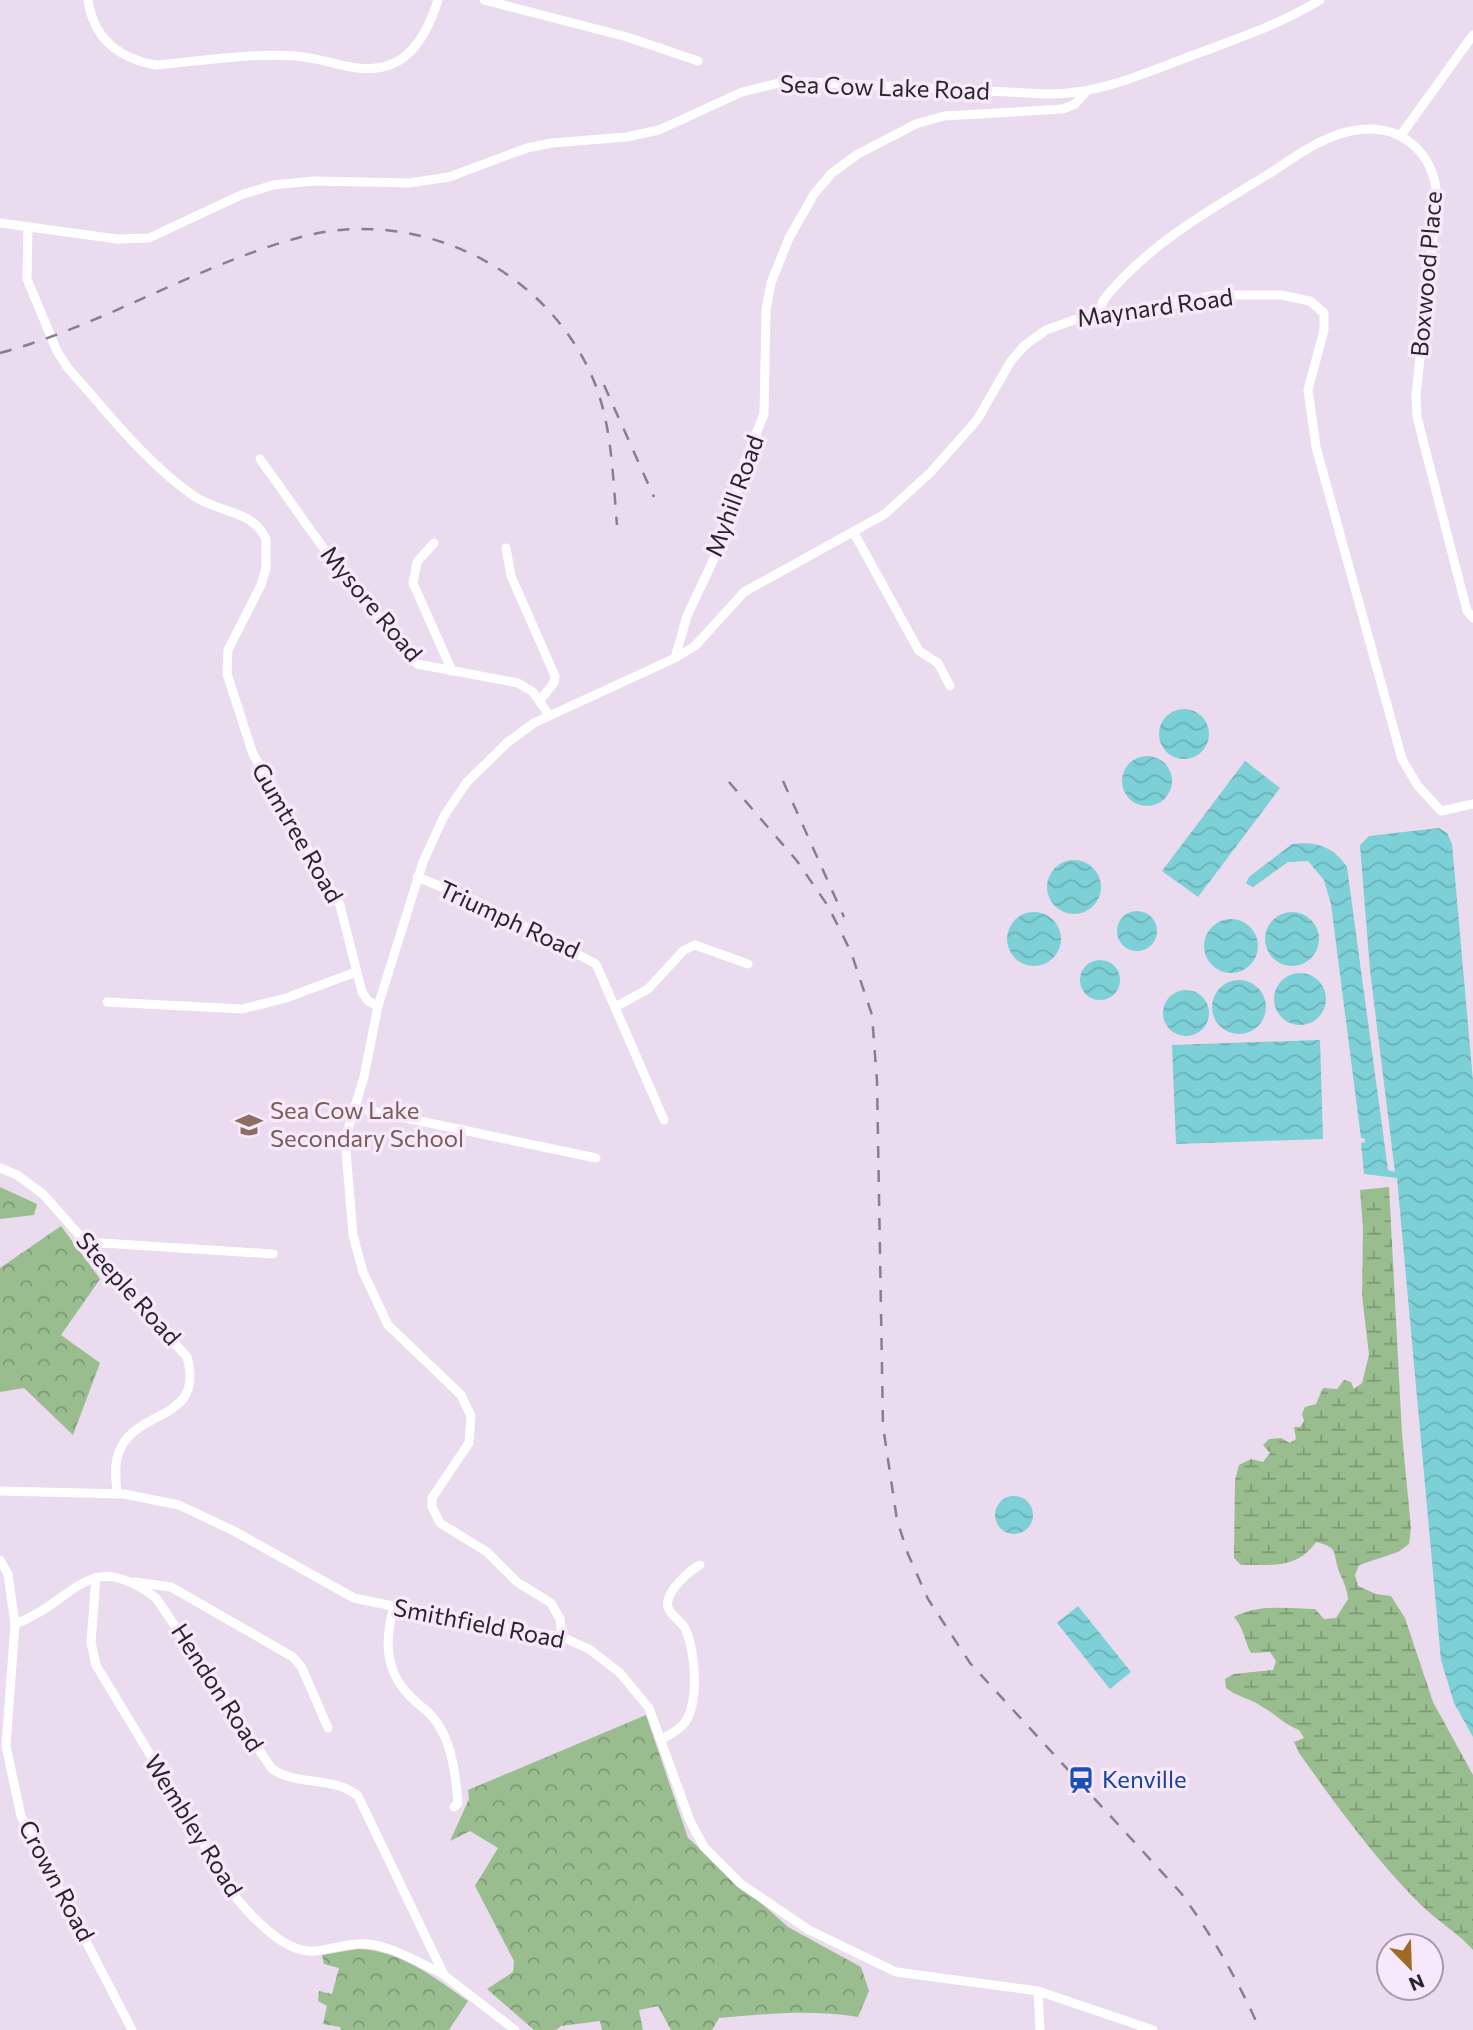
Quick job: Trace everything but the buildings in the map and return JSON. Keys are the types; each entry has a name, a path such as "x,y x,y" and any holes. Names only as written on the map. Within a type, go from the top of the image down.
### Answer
{"street":[{"path":"88,0 100,35 123,56 138,62 156,65 295,56 358,68 379,68 399,60 413,50 425,36 438,0"},
{"path":"484,0 626,37 698,61"},
{"name":"Sea Cow Lake Road","path":"0,223 117,239 149,237 241,195 273,185 313,181 409,183 449,177 527,148 552,143 626,137 659,130 742,92 786,81 1046,94 1085,93 1269,27 1320,0"},
{"path":"1100,315 1103,301 1110,292 1152,250 1191,221 1300,154 1351,131 1380,129 1401,135 1473,35"},
{"name":"Myhill Road","path":"675,658 687,616 729,529 741,471 764,414 766,310 771,283 789,238 814,194 832,173 858,154 916,124 944,116 1063,108 1075,104 1085,93"},
{"name":"Boxwood Place","path":"1401,135 1426,158 1436,186 1417,417 1467,611 1473,618"},
{"name":"Gumtree Road","path":"28,228 27,279 57,351 68,368 179,485 206,503 249,518 262,530 266,539 266,568 261,585 228,650 227,674 253,754 340,905 356,972 365,997 378,1006"},
{"name":"Maynard Road","path":"675,658 695,646 744,592 874,522 931,472 977,420 1011,361 1024,346 1046,330 1065,321 1136,313 1216,295 1281,295 1310,301 1320,308 1325,319 1308,390 1316,447 1402,759 1418,786 1441,811 1473,804"},
{"name":"Mysore Road","path":"260,459 334,563 413,661 421,667 517,683 533,692 549,715"},
{"path":"854,533 919,651 938,663 950,686"},
{"path":"433,543 417,562 413,583 452,671"},
{"path":"506,548 511,576 555,676 554,683 540,700"},
{"path":"562,1637 560,1619 551,1603 517,1582 478,1545 440,1523 432,1507 437,1489 469,1443 471,1416 461,1395 388,1325 363,1272 353,1235 344,1154 353,1107 364,1077 378,1006 417,877 444,816 467,782 508,742 549,715 675,658"},
{"name":"Triumph Road","path":"417,877 474,900 590,959 600,969 664,1119"},
{"path":"617,1006 648,989 684,950 695,945 748,964"},
{"path":"107,1002 242,1009 286,998 356,972"},
{"path":"353,1107 596,1158"},
{"name":"Steeple Road","path":"0,1168 17,1175 43,1194 178,1344 190,1366 191,1386 182,1402 134,1432 122,1446 116,1466 117,1493"},
{"path":"88,1245 104,1243 273,1254"},
{"name":"Smithfield Road","path":"0,1491 117,1493 164,1501 197,1512 345,1595 394,1607 562,1637 589,1649 631,1685 653,1714 679,1794 704,1847 741,1884 809,1930 896,1972 1038,1991 1153,2030"},
{"name":"Crown Road","path":"0,1560 8,1574 15,1624 6,1746 20,1816 132,2030"},
{"path":"662,1739 680,1728 689,1716 694,1664 684,1627 668,1608 668,1601 686,1575 700,1565"},
{"path":"15,1624 39,1614 82,1583 96,1577 118,1576 135,1582 149,1581 172,1587 293,1657 302,1668 328,1728"},
{"name":"Wembley Road","path":"96,1577 91,1642 96,1665 237,1899 254,1918 300,1950 315,1951 365,1943 382,1946 444,1975"},
{"name":"Hendon Road","path":"135,1582 166,1610 272,1769 291,1779 338,1784 358,1796 444,1975 515,2030"},
{"path":"394,1607 386,1634 388,1660 408,1695 427,1708 443,1731 456,1774 458,1804 454,1807"},
{"path":"1038,1991 1040,2030"}],"green space":[{"path":"0,1187 37,1204 34,1215 0,1219"},
{"path":"1389,1187 1402,1434 1411,1528 1409,1544 1398,1552 1359,1565 1355,1575 1358,1586 1376,1594 1391,1596 1405,1618 1433,1702 1473,1775 1473,1950 1420,1904 1357,1831 1299,1753 1294,1742 1304,1738 1299,1730 1257,1703 1230,1691 1226,1688 1225,1679 1234,1674 1273,1670 1276,1661 1270,1652 1251,1653 1234,1617 1263,1608 1284,1608 1315,1609 1324,1619 1336,1618 1348,1599 1334,1552 1324,1544 1316,1542 1300,1557 1283,1564 1241,1565 1234,1558 1235,1480 1239,1465 1251,1459 1263,1462 1270,1453 1263,1445 1269,1439 1281,1438 1290,1443 1296,1439 1294,1427 1300,1427 1304,1421 1302,1414 1305,1407 1316,1404 1323,1388 1337,1389 1344,1380 1351,1382 1354,1389 1362,1383 1369,1355 1362,1295 1363,1228 1360,1190"},
{"path":"61,1226 100,1279 61,1335 100,1363 73,1435 24,1388 0,1392 0,1268"},
{"path":"646,1715 688,1838 788,1927 861,1967 869,1991 858,2017 823,2013 771,2014 719,2018 712,2030 671,2030 658,2006 639,2010 643,2030 602,2030 600,2021 561,2026 556,2030 534,2030 487,1989 513,1972 514,1961 475,1886 498,1848 470,1831 450,1841 469,1799 468,1790"},
{"path":"358,1949 388,1954 403,1960 468,2001 449,2030 341,2030 340,2027 323,2024 327,2006 318,2001 319,1991 332,1994 339,1968 324,1964 322,1955"}],"water":[{"path":"1184,709 1202,716 1209,734 1202,752 1184,759 1166,752 1159,734 1166,716"},
{"path":"1147,756 1165,763 1172,781 1165,799 1147,806 1129,799 1122,781 1129,763"},
{"path":"1245,761 1280,788 1198,897 1162,871"},
{"path":"1439,828 1447,833 1452,844 1473,1081 1473,1737 1454,1703 1441,1660 1397,1178 1364,1174 1361,1143 1365,1142 1365,1139 1361,1138 1331,904 1324,880 1308,861 1288,862 1253,887 1246,883 1249,877 1292,844 1324,847 1347,867 1388,1170 1395,1172 1370,970 1360,845 1369,836"},
{"path":"1074,860 1093,868 1101,887 1093,906 1074,914 1055,906 1047,887 1055,868"},
{"path":"1137,911 1145,912 1151,917 1156,923 1156,939 1151,945 1145,950 1137,951 1129,950 1123,945 1118,939 1117,931 1118,923 1123,917 1129,912"},
{"path":"1034,912 1053,920 1061,939 1053,958 1034,966 1015,958 1007,939 1015,920"},
{"path":"1292,912 1311,920 1319,939 1311,958 1292,966 1273,958 1265,939 1273,920"},
{"path":"1231,919 1250,927 1258,946 1250,965 1231,973 1212,965 1204,946 1212,927"},
{"path":"1100,960 1114,966 1120,980 1114,994 1100,1000 1086,994 1080,980 1086,966"},
{"path":"1300,973 1319,980 1326,999 1319,1018 1300,1025 1281,1018 1274,999 1281,980"},
{"path":"1239,980 1258,988 1266,1007 1258,1026 1239,1034 1220,1026 1212,1007 1220,988"},
{"path":"1186,990 1202,997 1209,1013 1202,1029 1186,1036 1170,1029 1163,1013 1170,997"},
{"path":"1320,1040 1323,1139 1176,1144 1172,1045"},
{"path":"1014,1496 1027,1502 1033,1515 1027,1528 1014,1534 1001,1528 995,1515 1001,1502"},
{"path":"1078,1606 1131,1672 1110,1689 1057,1623"}],"railway":[{"path":"0,353 76,327 225,263 301,237 346,230 392,231 436,240 478,257 516,281 549,311 577,348 597,389 606,422 617,525"},
{"path":"604,385 654,497"},
{"path":"783,781 844,917"},
{"path":"729,782 797,861 828,906 851,952 872,1015 877,1081 883,1426 897,1520 908,1554 928,1599 970,1663 1181,1893 1224,1959 1260,2030"}],"place":[{"name":"Sea Cow Lake Secondary School","path":"249,1125"},
{"name":"Kenville","path":"1081,1780"}]}
